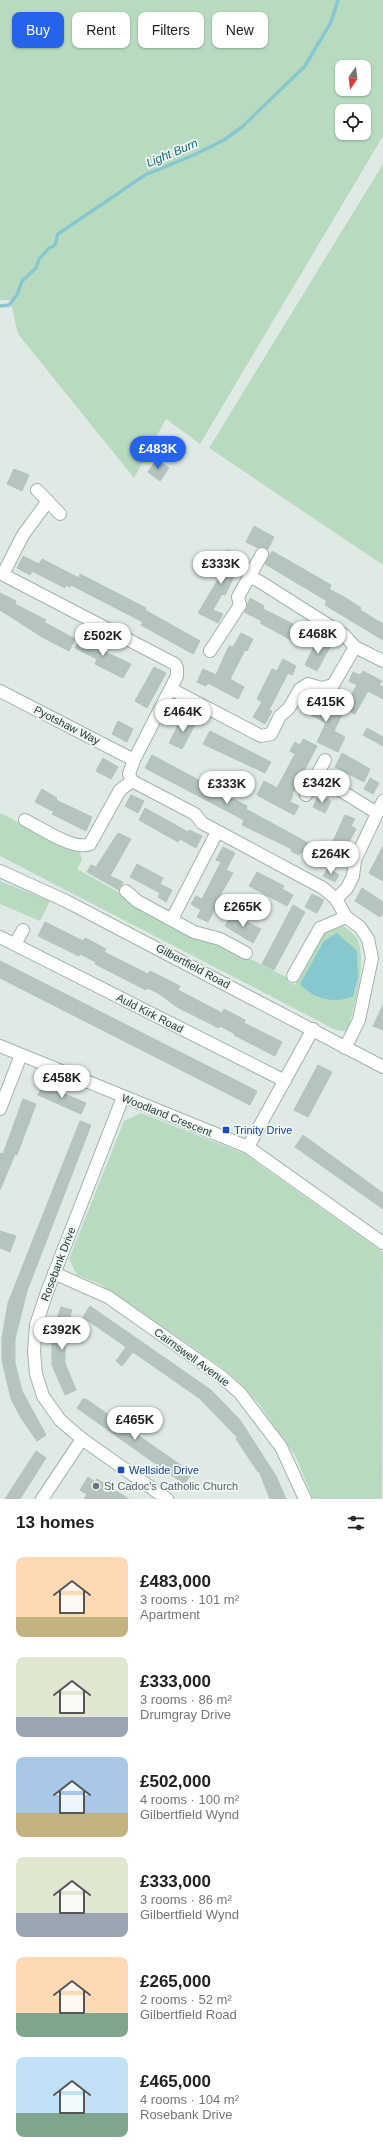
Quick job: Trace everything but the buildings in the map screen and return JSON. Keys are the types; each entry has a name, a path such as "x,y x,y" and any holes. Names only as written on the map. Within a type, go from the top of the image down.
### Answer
{"street":[{"path":"37,490 60,514"},
{"path":"48,502 23,535 2,574 175,664 178,673 134,760 129,774 132,781 195,814 202,823 217,832 323,888 336,899 346,917 360,927 368,939 372,958 359,1020 345,1048"},
{"path":"210,651 240,605 238,597 262,554"},
{"path":"249,576 344,636 355,647 383,661"},
{"path":"171,689 261,736 267,736 271,734 280,716 289,708 300,689 308,684 321,688 334,685 355,647"},
{"name":"Pyotshaw Way","path":"0,691 134,760"},
{"path":"306,795 325,760"},
{"path":"317,776 377,813"},
{"path":"25,820 72,844 84,847 90,844 120,790 132,781"},
{"path":"336,899 347,888 353,876 355,860 383,802"},
{"path":"172,919 217,832"},
{"name":"Gilbertfield Road","path":"0,871 66,901 345,1048 383,1066"},
{"path":"126,891 137,901 194,932 220,938 246,953"},
{"path":"293,976 320,928 346,917"},
{"path":"16,944 23,930"},
{"name":"Auld Kirk Road","path":"0,937 285,1081"},
{"path":"248,1147 313,1030"},
{"name":"Woodland Crescent","path":"0,1046 248,1147 383,1243"},
{"path":"0,1109 21,1055"},
{"name":"Rosebank Drive","path":"123,1097 54,1273 36,1325 34,1351 36,1374 44,1396 60,1420 82,1439 167,1499"},
{"name":"Cairnswell Avenue","path":"54,1273 108,1297 222,1377 240,1394 281,1446 305,1499"},
{"path":"42,1499 82,1439"}],"green space":[{"path":"0,0 383,0 383,136 200,444 166,419 134,478 18,334 10,300 0,300"},
{"path":"383,164 383,565 209,448"},
{"path":"0,813 80,852 82,860 77,869 120,893 286,977 288,982 295,985 324,930 341,924 356,937 360,948 361,959 359,983 348,1028 345,1031 336,1030 0,856"},
{"path":"0,881 50,901 40,921 0,904"},
{"path":"141,1113 245,1154 383,1252 382,1499 313,1499 296,1457 259,1404 241,1384 220,1366 100,1284 77,1275 69,1259 124,1121"}],"water":[{"path":"337,933 357,951 358,978 353,996 339,1000 324,999 311,993 300,984 324,941"}],"waterway":[{"name":"Light Burn","path":"0,306 9,305 17,295 22,281 36,268 39,259 48,249 55,245 58,234 145,175 196,154 224,140 242,127 305,66 331,22 338,0"}],"place":[{"name":"Trinity Drive","path":"226,1130"},
{"name":"Wellside Drive","path":"121,1470"},
{"name":"St Cadoc's Catholic Church","path":"96,1486"}]}
